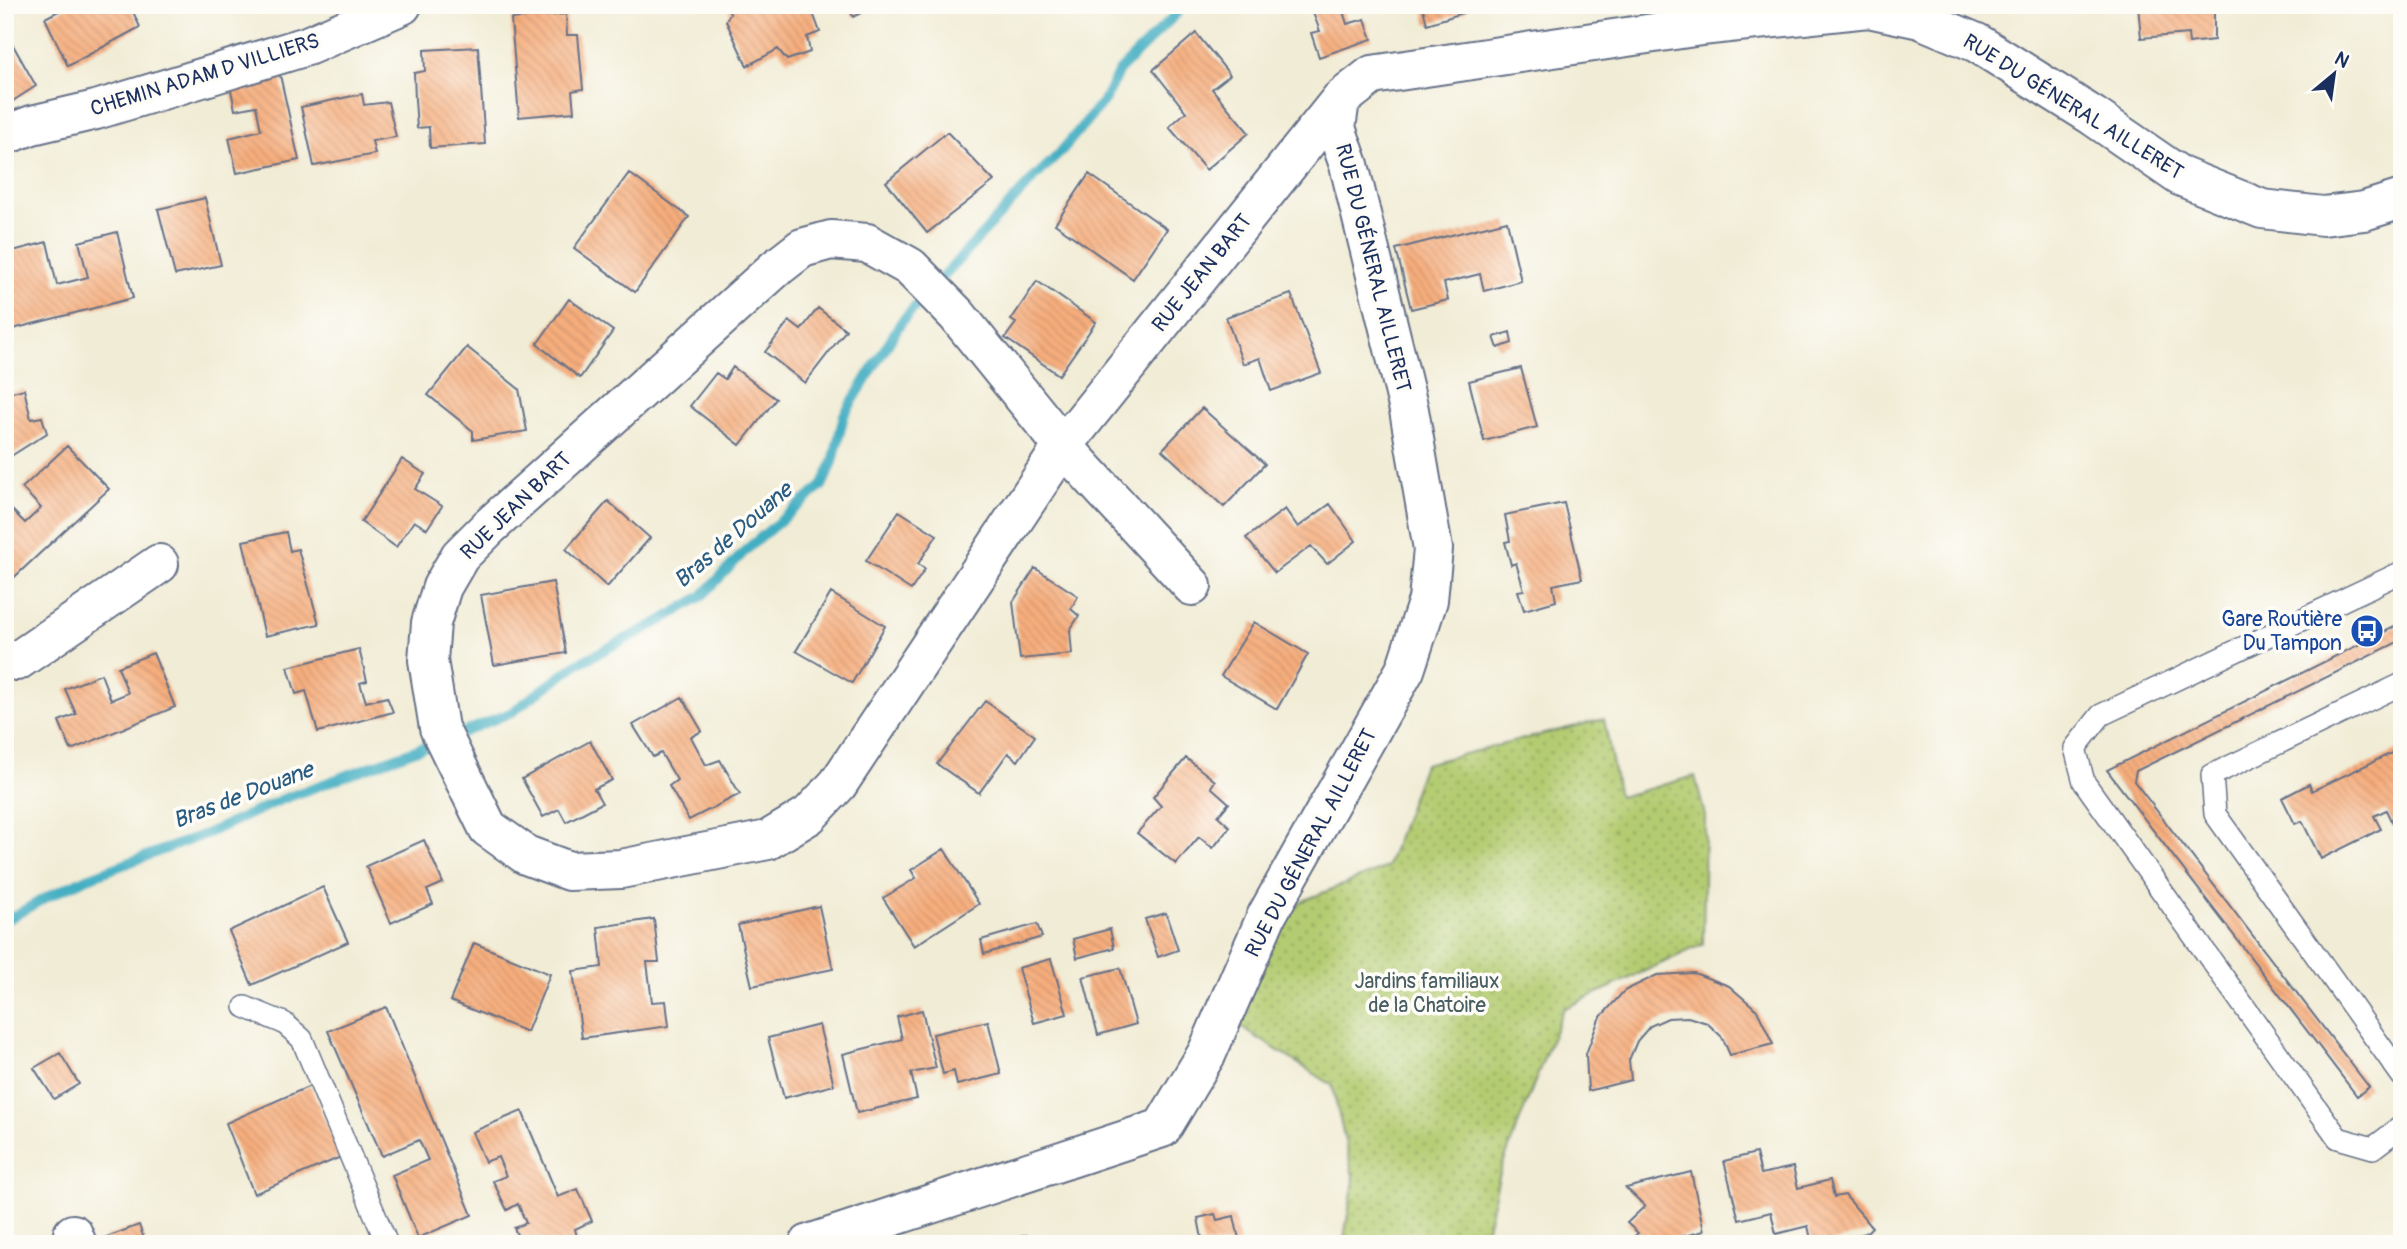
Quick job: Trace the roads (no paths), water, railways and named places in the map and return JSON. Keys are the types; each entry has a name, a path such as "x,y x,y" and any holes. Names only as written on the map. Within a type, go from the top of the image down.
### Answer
{"street":[{"name":"CHEMIN ADAM D VILLIERS","path":"5,135 307,46 402,5"},
{"name":"RUE DU GÉNERAL AILLERET","path":"809,1244 1162,1128 1207,1053 1267,915 1405,670 1428,600 1433,549 1409,410 1349,165 1336,128 1340,100 1372,75 1701,15 1868,8 1920,19 1977,43 2093,116 2180,176 2262,209 2323,216 2364,211 2402,199"},
{"name":"RUE JEAN BART","path":"1192,586 1063,446 957,315 910,267 867,243 831,240 802,248 775,269 460,556 442,587 431,623 428,660 439,728 488,828 527,855 569,871 621,869 768,840 809,816 838,784 1063,446 1340,100"},
{"path":"9,660 159,564"}],"lane":[{"path":"2402,572 2101,715 2075,748 2084,782 2338,1138 2373,1148 2402,1126"},
{"path":"2402,684 2212,775 2215,814 2402,1076"},
{"path":"245,1007 284,1023 302,1039 387,1244"}],"waterway":[{"name":"Bras de Douane","path":"452,737 512,712 577,664 659,622 702,596 749,547 822,486 833,462 844,415 902,321 1059,154 1105,99 1119,71 1185,5"},
{"name":"Bras de Douane","path":"5,921 85,879 208,833 283,799 437,742"}],"place":[{"name":"Gare Routière Du Tampon","path":"2367,631"}],"park label":[{"name":"Jardins familiaux de la Chatoire","path":"1427,993"}]}
